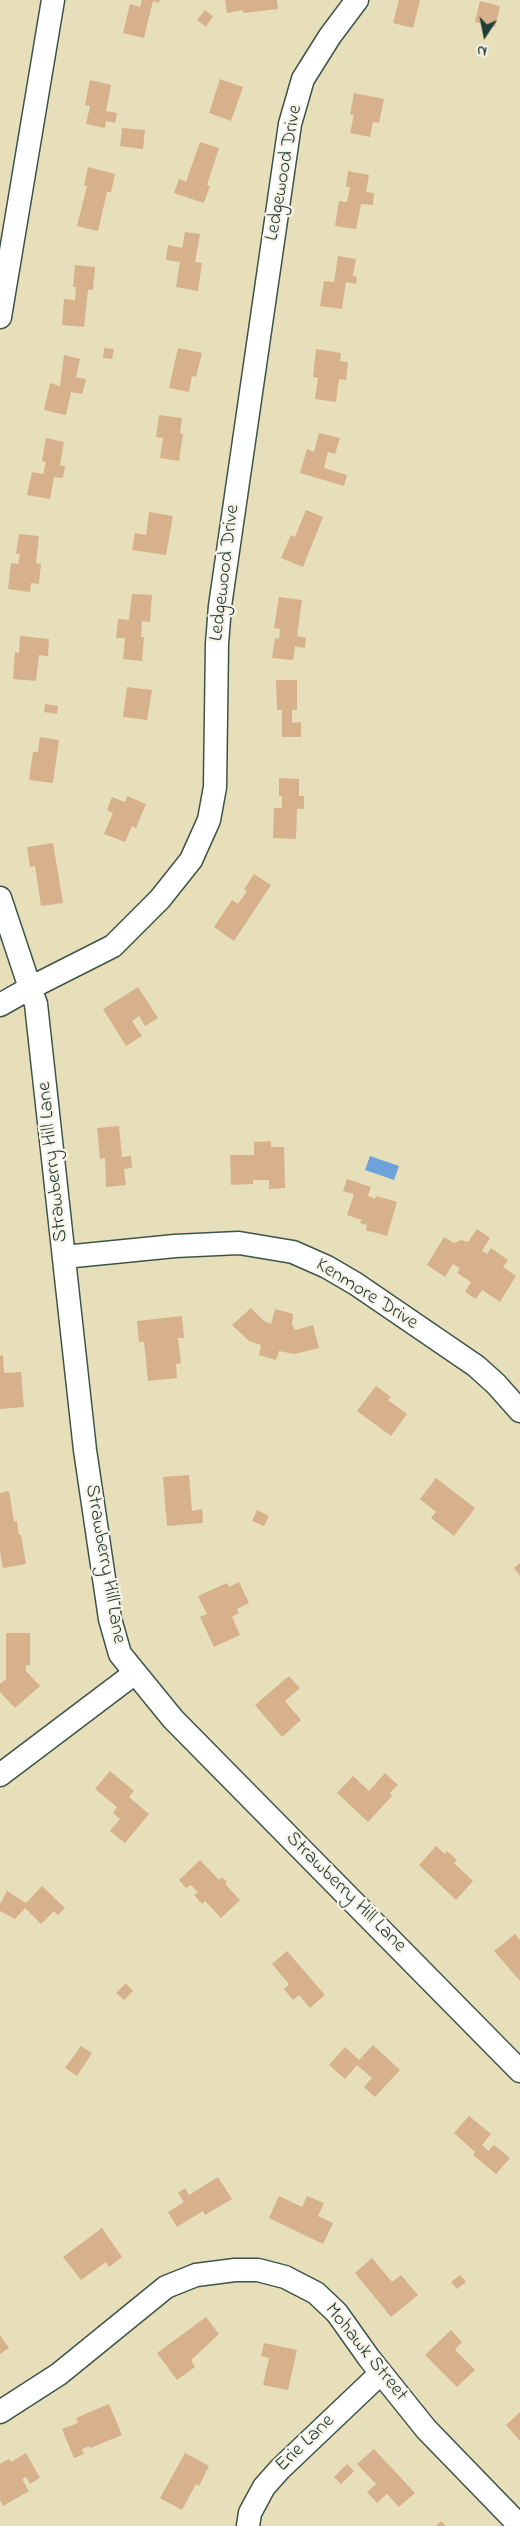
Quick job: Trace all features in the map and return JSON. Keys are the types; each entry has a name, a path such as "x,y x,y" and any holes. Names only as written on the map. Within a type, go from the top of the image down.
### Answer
{"street":[{"path":"0,317 53,0"},
{"name":"Ledgewood Drive","path":"0,1005 113,946 160,899 191,860 209,820 215,787 217,644 220,606 290,124 303,79 330,36 357,0"},
{"path":"0,898 30,988"},
{"name":"Strawberry Hill Lane","path":"30,988 36,1004 86,1450 110,1620 120,1654 172,1719 520,2071"},
{"name":"Kenmore Drive","path":"64,1257 175,1246 239,1243 292,1252 327,1267 356,1284 476,1366 520,1411"},
{"path":"0,1775 134,1673"},
{"name":"Mohawk Street","path":"0,2412 59,2374 166,2287 196,2275 235,2270 258,2270 285,2277 316,2292 337,2313 381,2373 426,2429 520,2526"},
{"name":"Erie Lane","path":"248,2526 250,2514 264,2487 280,2469 381,2373"}],"water":[{"path":"370,1156 399,1166 394,1180 365,1170"}],"building":[{"path":"142,0 160,0 159,3 153,1 144,38 123,33 130,4 140,7"},
{"path":"225,0 277,0 278,9 243,13 243,10 227,13"},
{"path":"399,0 420,0 413,28 393,23"},
{"path":"480,1 500,6 495,27 475,22"},
{"path":"205,10 213,16 206,27 197,20"},
{"path":"220,79 243,87 231,121 209,113"},
{"path":"90,80 111,85 106,111 117,113 115,123 106,121 105,128 86,124 90,106 85,105"},
{"path":"354,93 384,99 379,123 373,122 370,137 350,133 354,115 350,114"},
{"path":"122,128 145,130 143,149 120,146"},
{"path":"200,142 219,148 207,185 210,186 204,203 174,193 179,179 186,182"},
{"path":"88,167 115,174 111,192 107,192 98,231 77,226 87,186 84,185"},
{"path":"348,171 369,175 366,192 374,193 373,205 361,204 356,229 335,226 339,201 347,202 350,187 346,187"},
{"path":"185,232 200,234 195,262 202,263 198,291 176,287 180,262 166,260 168,245 182,248"},
{"path":"338,256 356,259 353,276 357,277 356,284 346,282 342,309 320,306 324,281 334,282"},
{"path":"75,265 95,267 93,290 88,290 84,327 62,325 64,299 75,300 76,287 73,287"},
{"path":"104,348 114,349 112,359 103,358"},
{"path":"178,348 202,353 196,377 192,376 189,392 169,388"},
{"path":"316,349 341,353 340,361 348,362 346,380 339,379 336,402 315,399 318,378 313,377"},
{"path":"64,355 80,359 76,377 86,379 82,394 71,392 66,415 44,410 50,383 60,386"},
{"path":"159,415 182,418 180,433 183,434 179,461 160,458 163,438 156,437"},
{"path":"319,433 340,438 335,454 328,452 324,468 347,475 344,486 300,473 307,449 314,452"},
{"path":"46,438 64,442 60,465 65,466 63,478 54,477 50,499 27,495 32,472 43,474 46,462 42,461"},
{"path":"306,510 323,517 303,567 281,558 291,535 295,537"},
{"path":"149,512 173,516 166,555 132,550 135,533 146,535"},
{"path":"19,534 39,536 36,563 41,564 39,584 31,583 30,592 8,589 11,563 18,564 20,554 16,554"},
{"path":"132,594 152,595 150,622 142,621 141,637 144,637 142,661 123,659 125,638 116,638 118,619 129,620"},
{"path":"279,597 302,600 297,636 306,638 305,648 295,646 293,660 272,658 275,638 279,639 280,629 274,628"},
{"path":"20,636 49,639 48,656 39,655 36,681 13,679 15,652 19,653"},
{"path":"276,680 297,680 297,710 292,710 292,723 301,722 301,737 282,737 282,710 277,710"},
{"path":"127,687 152,690 147,720 123,717"},
{"path":"45,704 58,706 57,714 44,712"},
{"path":"40,737 59,740 53,783 29,780 33,752 38,752"},
{"path":"279,778 299,779 299,796 304,796 304,809 297,809 296,839 273,838 274,808 282,808 282,796 279,796"},
{"path":"127,796 146,804 136,828 132,826 125,842 104,834 113,813 107,810 112,797 125,802"},
{"path":"53,843 63,903 41,906 35,866 30,867 27,847"},
{"path":"254,874 271,885 234,941 214,927 232,900 238,904 247,891 244,889"},
{"path":"138,987 158,1018 145,1026 139,1016 132,1021 142,1036 126,1046 103,1009"},
{"path":"119,1126 122,1157 131,1156 132,1168 124,1169 126,1185 106,1187 105,1158 100,1159 97,1128"},
{"path":"271,1141 271,1147 284,1147 285,1188 269,1189 269,1180 253,1180 253,1184 231,1185 230,1155 254,1155 254,1142"},
{"path":"347,1179 371,1187 368,1196 375,1199 376,1196 397,1202 387,1236 366,1230 367,1225 360,1223 362,1220 347,1215 354,1194 343,1191"},
{"path":"477,1229 490,1238 482,1251 487,1254 491,1248 508,1260 503,1267 516,1276 500,1302 482,1290 476,1299 465,1292 471,1282 457,1273 460,1268 453,1264 445,1277 427,1265 444,1237 454,1243 461,1240 468,1242"},
{"path":"251,1308 264,1321 271,1324 275,1309 293,1314 292,1324 295,1330 313,1325 319,1348 294,1354 279,1351 276,1360 259,1355 261,1345 249,1341 232,1325"},
{"path":"182,1316 184,1338 178,1338 181,1363 176,1364 177,1378 148,1381 144,1342 139,1342 137,1321"},
{"path":"3,1355 4,1373 21,1372 24,1407 0,1409 0,1356"},
{"path":"376,1386 391,1397 388,1400 407,1414 391,1436 357,1411"},
{"path":"189,1475 192,1511 202,1509 203,1523 167,1526 163,1477"},
{"path":"436,1478 475,1508 454,1536 431,1518 436,1512 420,1499"},
{"path":"9,1491 14,1522 17,1521 26,1564 3,1568 0,1551 0,1493"},
{"path":"257,1510 269,1516 264,1526 252,1521"},
{"path":"520,1563 520,1576 514,1568"},
{"path":"239,1582 249,1603 237,1609 239,1613 232,1617 240,1635 214,1647 200,1617 207,1614 198,1596 227,1583 229,1587"},
{"path":"6,1633 30,1633 30,1665 26,1665 26,1671 40,1686 15,1708 0,1692 0,1684 6,1679"},
{"path":"289,1676 300,1688 285,1701 301,1720 282,1737 255,1705"},
{"path":"110,1771 134,1791 129,1797 149,1814 125,1843 110,1831 120,1819 113,1813 117,1807 95,1789"},
{"path":"385,1773 398,1785 390,1793 392,1796 368,1822 337,1793 353,1776 369,1791"},
{"path":"436,1846 445,1854 447,1851 457,1860 454,1863 473,1881 456,1900 419,1865"},
{"path":"200,1860 219,1880 222,1877 227,1882 225,1884 240,1900 221,1918 205,1901 202,1904 194,1895 198,1892 191,1885 186,1888 179,1880"},
{"path":"42,1886 65,1908 58,1915 54,1911 41,1924 25,1908 15,1919 0,1911 0,1904 7,1891 26,1903"},
{"path":"515,1934 520,1940 520,1981 494,1951"},
{"path":"287,1951 325,1995 310,2008 299,1995 293,2000 284,1989 289,1984 272,1964"},
{"path":"126,1983 133,1991 124,2000 116,1993"},
{"path":"373,2045 400,2070 375,2097 364,2087 372,2078 357,2065 345,2079 329,2065 345,2047 359,2060"},
{"path":"81,2046 92,2053 77,2076 65,2068"},
{"path":"469,2116 491,2134 482,2145 488,2151 494,2145 510,2158 496,2174 473,2155 475,2152 454,2133"},
{"path":"218,2177 232,2199 205,2215 203,2211 177,2227 168,2212 184,2202 178,2193 185,2188 189,2195"},
{"path":"279,2196 302,2207 307,2196 324,2203 318,2216 333,2223 323,2244 269,2218"},
{"path":"102,2228 122,2257 109,2267 106,2262 81,2280 63,2257"},
{"path":"372,2258 392,2282 401,2275 418,2295 391,2317 355,2273"},
{"path":"460,2275 466,2282 457,2289 451,2282"},
{"path":"206,2317 219,2334 191,2360 195,2367 177,2380 157,2353"},
{"path":"451,2330 462,2342 455,2350 475,2370 457,2387 425,2355"},
{"path":"0,2335 9,2348 0,2354"},
{"path":"264,2343 297,2350 288,2390 263,2385 269,2358 261,2356"},
{"path":"109,2404 122,2435 90,2448 89,2446 82,2449 84,2454 74,2458 62,2429 78,2423 76,2418"},
{"path":"520,2412 520,2441 506,2425"},
{"path":"374,2449 415,2493 399,2507 387,2494 377,2503 367,2492 376,2484 357,2464"},
{"path":"26,2453 40,2478 30,2484 26,2477 22,2479 29,2491 3,2506 0,2500 0,2464 9,2459 11,2462"},
{"path":"185,2453 209,2466 199,2486 196,2484 182,2510 160,2498"},
{"path":"347,2464 354,2471 341,2484 334,2477"},
{"path":"441,2521 446,2526 436,2526"}]}
